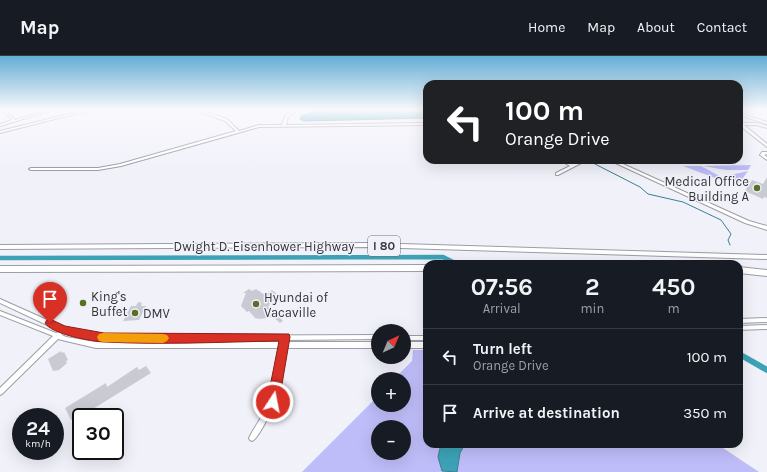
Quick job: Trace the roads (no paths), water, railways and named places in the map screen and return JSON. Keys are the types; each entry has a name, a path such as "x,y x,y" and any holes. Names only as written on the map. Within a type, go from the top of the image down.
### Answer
{"highway":[{"path":"0,132 10,129"},
{"name":"Dwight D. Eisenhower Highway","path":"0,247 368,245 674,256 767,257"},
{"name":"Dwight D. Eisenhower Highway","path":"0,269 423,268"},
{"path":"743,269 767,268"},
{"path":"743,270 767,273"}],"street":[{"path":"32,169 98,169 120,165 244,129"},
{"path":"748,129 767,146"},
{"path":"767,153 762,156 767,159"},
{"path":"569,164 573,166"},
{"path":"557,174 577,164"},
{"path":"620,164 747,222 767,228"},
{"path":"0,301 64,330 104,338 371,337"},
{"path":"0,313 57,336 82,343 112,346 124,344 189,346 371,345"},
{"path":"743,321 767,320"},
{"path":"743,328 767,327"},
{"path":"0,392 64,330"},
{"path":"252,438 260,428 273,402 285,337"},
{"path":"411,338 423,338"},
{"path":"411,345 423,345"}],"waterway":[{"path":"595,164 640,187 648,194 683,202 721,220 731,234 728,240 730,245"},
{"path":"0,258 443,257 449,260"},
{"path":"743,356 767,370"}],"place":[{"name":"Medical Office Building A","path":"757,188"},
{"name":"King's Buffet","path":"83,303"},
{"name":"Hyundai of Vacaville","path":"256,304"},
{"name":"DMV","path":"135,313"}]}
